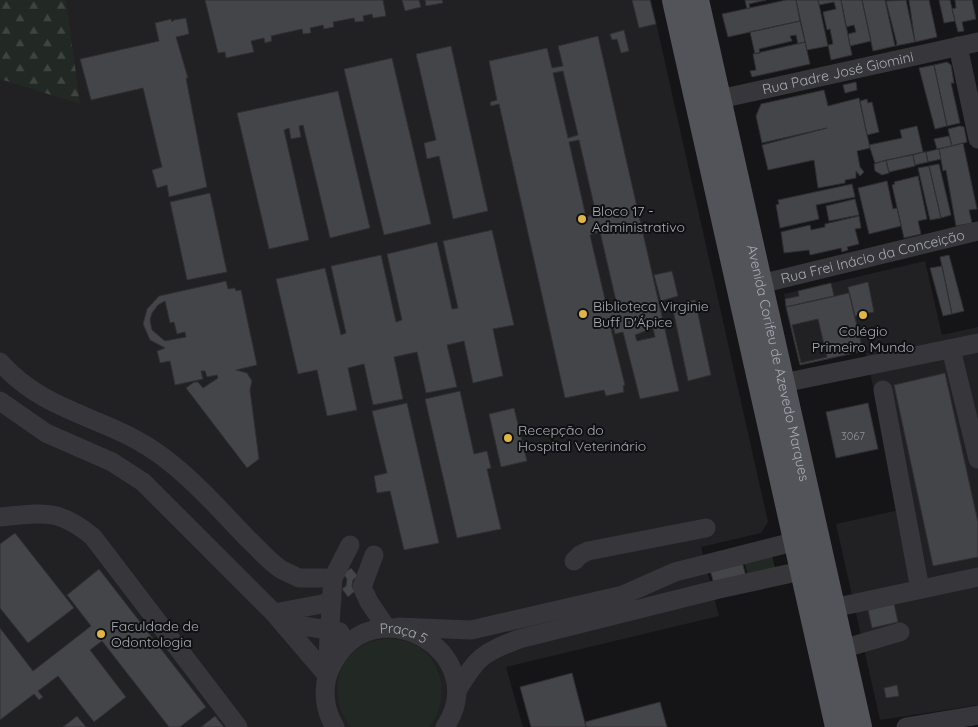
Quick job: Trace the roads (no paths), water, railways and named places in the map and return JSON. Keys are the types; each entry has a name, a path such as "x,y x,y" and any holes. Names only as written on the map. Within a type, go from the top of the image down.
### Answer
{"main road":[{"name":"Avenida Corifeu de Azevedo Marques","path":"674,0 708,101"},
{"name":"Avenida Corifeu de Azevedo Marques","path":"696,0 708,101 813,569 837,727"},
{"name":"Avenida Corifeu de Azevedo Marques","path":"750,288 783,384 806,539"},
{"name":"Avenida Corifeu de Azevedo Marques","path":"813,569 833,608 860,727"}],"street":[{"name":"Rua Padre José Giomini","path":"708,101 978,42"},
{"path":"958,46 978,139"},
{"name":"Rua Frei Inácio da Conceição","path":"750,288 978,231"},
{"path":"783,384 978,343"},
{"path":"951,349 978,459"},
{"path":"0,362 41,397 60,408 127,434 162,456 282,570 299,578 333,578"},
{"path":"883,390 920,589"},
{"path":"0,400 46,433 112,462 143,482 274,613 327,675"},
{"path":"0,517 46,513 60,515 75,522 93,537 238,727"},
{"path":"604,550 706,528"},
{"path":"374,555 362,587 369,602 392,627 471,630 623,595 675,572 806,539"},
{"path":"327,675 333,578 350,545"},
{"path":"457,691 474,663 481,656 519,639 719,589 813,569"},
{"path":"833,608 978,577"},
{"path":"274,613 322,604 332,600"},
{"path":"274,613 303,626 329,632 366,632"},
{"name":"Praça 5","path":"335,727 327,710 325,695 327,675 336,657 349,642 366,632 392,627 421,634 439,648 452,668 457,691 450,723"},
{"path":"842,648 900,632"},
{"path":"906,727 978,716"}],"place":[{"name":"Bloco 17 - Administrativo","path":"582,219"},
{"name":"Biblioteca Virginie Buff D'Ápice","path":"583,314"},
{"name":"Colégio Primeiro Mundo","path":"863,315"},
{"name":"Recepção do Hospital Veterinário","path":"508,438"},
{"name":"Faculdade de Odontologia","path":"101,634"}]}
